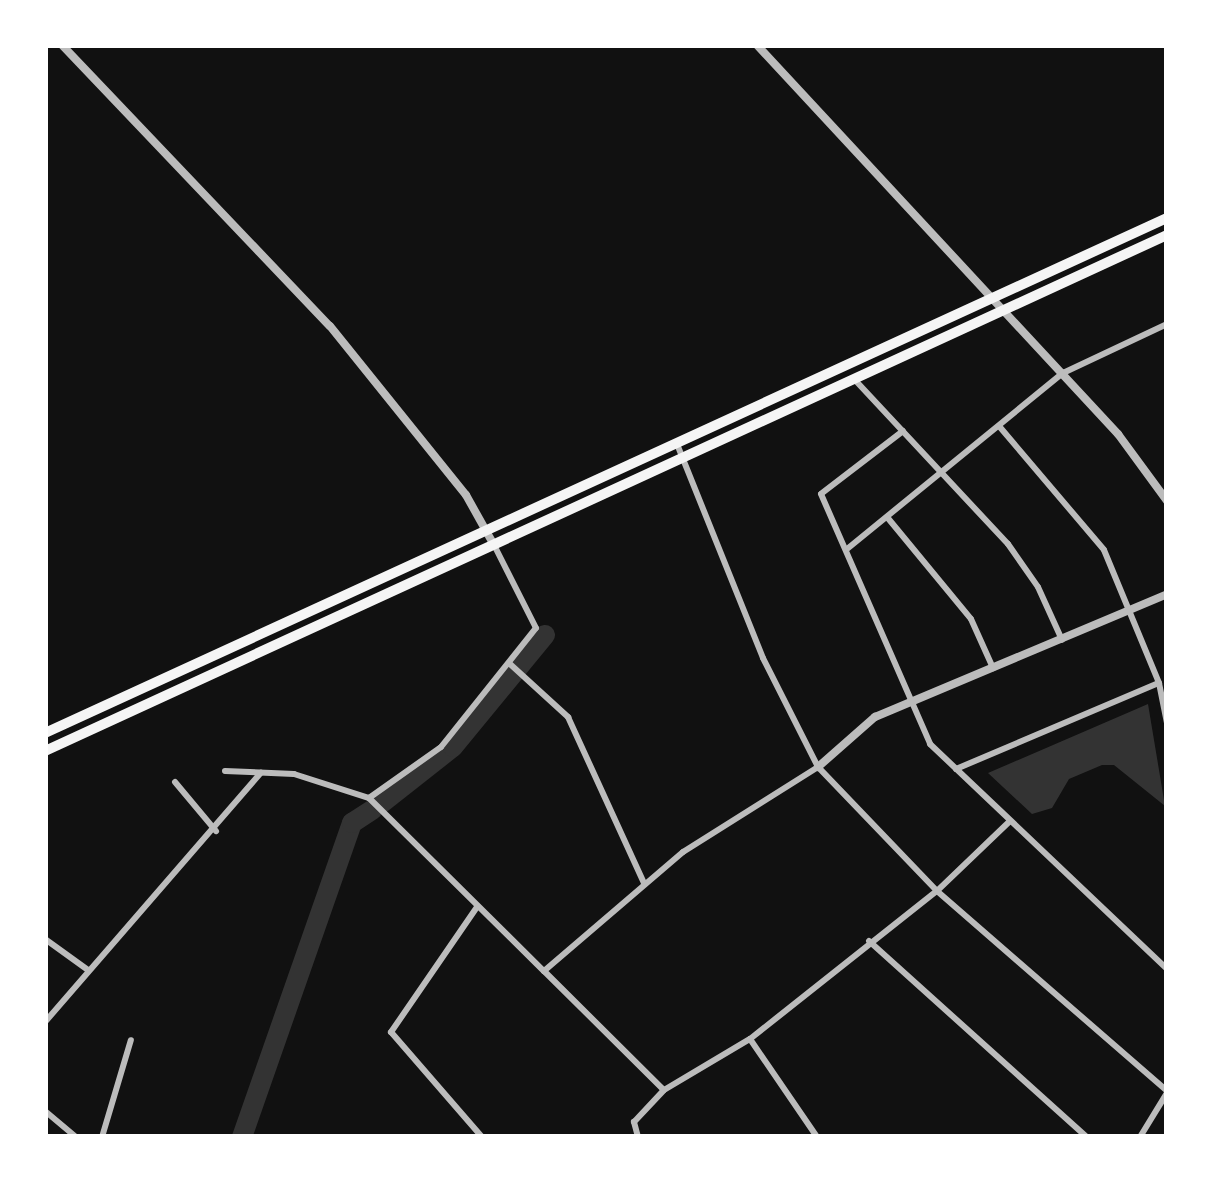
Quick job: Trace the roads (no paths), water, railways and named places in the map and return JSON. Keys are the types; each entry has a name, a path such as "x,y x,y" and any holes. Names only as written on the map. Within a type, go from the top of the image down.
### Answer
{"highway":[{"path":"45,733 1167,218"},
{"path":"45,751 1167,235"}],"street":[{"path":"62,45 330,326 486,530 536,628 511,665 441,747 369,798"},
{"path":"757,45 1063,374 1167,501"},
{"path":"847,549 1063,374 1167,324"},
{"path":"854,380 1008,544 1038,588 1062,640"},
{"path":"998,426 1086,522 1130,610 1159,683 1167,723"},
{"path":"902,431 822,494 930,744 1167,969"},
{"path":"676,443 763,658 818,766 938,891 1167,1092 1140,1137"},
{"path":"886,517 971,619 993,669"},
{"path":"544,971 644,883 737,812 818,766 858,728 910,702 1167,594"},
{"path":"511,665 568,716 644,883"},
{"path":"956,769 1159,683"},
{"path":"225,771 294,774 369,798 664,1090"},
{"path":"45,1022 171,873 216,831 261,774"},
{"path":"175,782 216,831"},
{"path":"638,1137 634,1122 664,1090 750,1039 868,941 938,891 1010,821"},
{"path":"477,907 391,1032 482,1137"},
{"path":"45,939 88,970"},
{"path":"868,941 1088,1137"},
{"path":"750,1039 817,1137"},
{"path":"102,1137 131,1040"},
{"path":"45,1111 76,1137"}],"waterway":[{"path":"382,803 453,747 545,635"},
{"path":"242,1137 352,823 372,810"}]}
